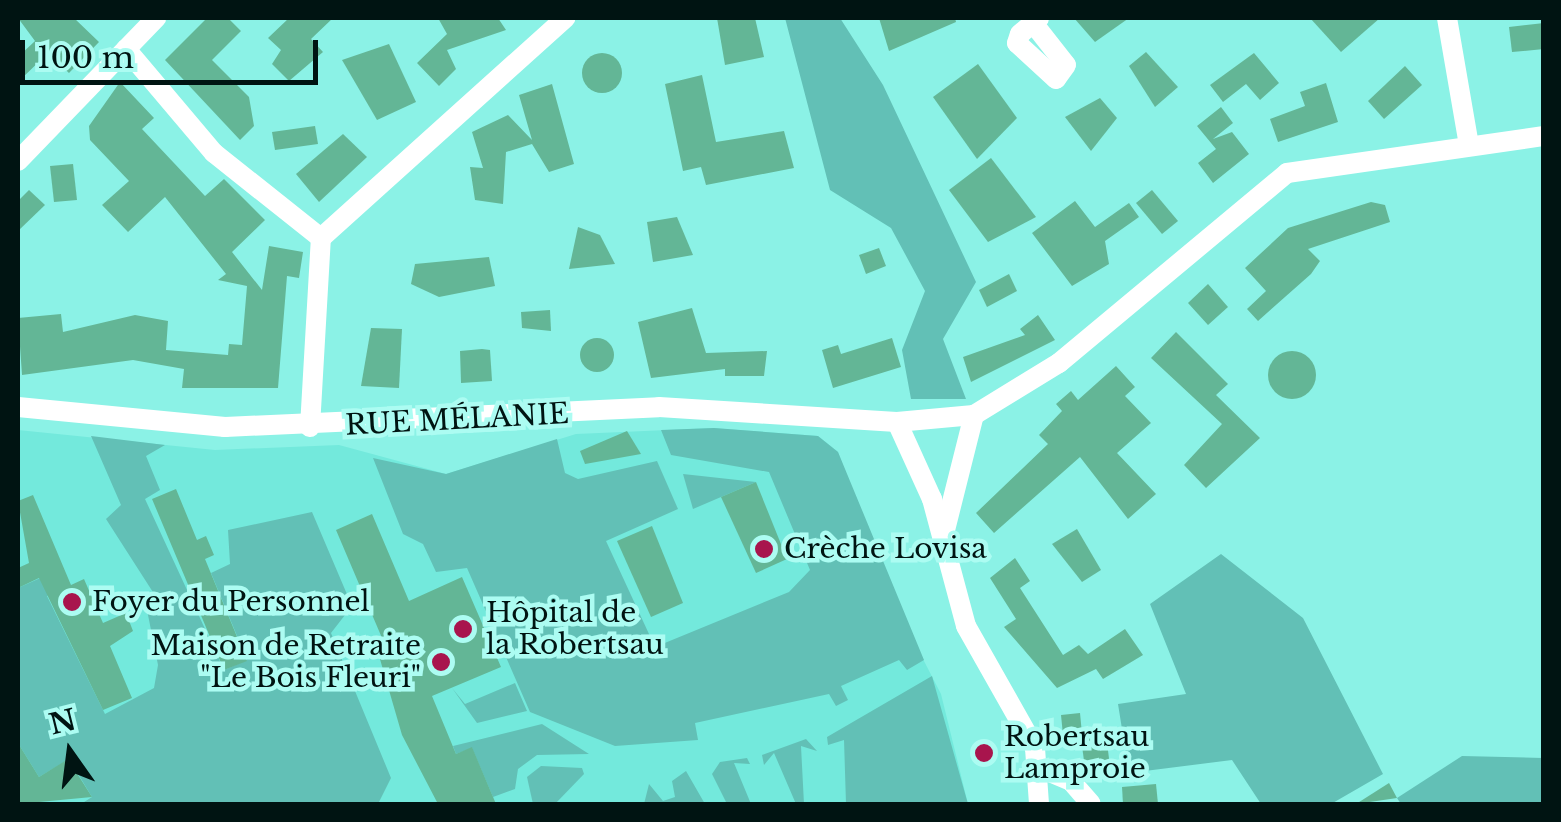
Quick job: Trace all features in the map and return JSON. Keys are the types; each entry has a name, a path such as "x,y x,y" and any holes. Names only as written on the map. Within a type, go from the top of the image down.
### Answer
{"street":[{"path":"18,161 156,18"},
{"path":"310,428 321,238 565,18"},
{"path":"1447,18 1469,146"},
{"path":"126,49 214,153 321,238"},
{"path":"939,553 974,415 1059,363 1267,184 1307,166 1544,136"},
{"name":"RUE MÉLANIE","path":"18,407 310,428 659,407 897,422 974,415"},
{"path":"897,422 932,500 939,553 966,626 1028,730 1038,767 1038,804"},
{"path":"1038,767 1071,781 1091,804"}],"shaded area":[{"path":"785,18 840,18 883,85 976,282 943,339 966,399 911,399 902,350 925,291 891,228 830,190"},
{"name":"Hôpital de la Robertsau","path":"713,428 818,436 838,452 892,599 941,694 968,804 18,804 18,430 215,450 339,445 446,474 576,434"},
{"path":"714,428 818,436 838,452 924,660 907,670 899,660 841,686 848,700 836,706 829,694 695,723 698,740 615,746 530,712 467,568 436,572 423,544 403,534 373,458 446,474 557,439 565,473 578,479 657,461 678,509 606,541 655,647 789,592 810,570 769,472 671,455 661,430"},
{"path":"91,436 165,445 146,456 160,490 145,499 224,670 247,660 211,573 230,564 228,530 312,512 352,606 331,633 391,778 378,804 81,804 92,797 69,759 39,777 18,743 18,588 47,575 54,592 47,596 105,714 154,688 158,665 147,610 158,600 106,519 121,505"},
{"path":"683,474 756,482 693,509"},
{"path":"1221,554 1303,618 1383,774 1331,804 1261,804 1232,760 1129,773 1118,704 1186,694 1150,604"},
{"path":"932,676 968,804 846,804 844,740 828,745 827,737"},
{"path":"515,683 527,711 477,723 452,688 465,704"},
{"path":"542,724 589,754 537,755 518,769 515,789 493,797 472,748 456,754 453,746"},
{"path":"806,739 817,751 801,746 804,804 796,804 774,753 764,765 762,755"},
{"path":"1462,756 1543,758 1543,804 1401,804 1397,798"},
{"path":"747,758 750,764 734,763 751,804 727,804 712,774 720,762"},
{"path":"541,766 582,768 584,774 555,804 533,804 527,777"},
{"path":"686,771 705,804 644,804 649,784 663,801 675,797 672,781"}],"building":[{"path":"18,18 74,18 99,42 69,73 48,53 18,82 18,57 35,41"},
{"path":"207,18 228,18 241,31 212,60 249,97 254,126 240,140 165,60"},
{"path":"289,18 333,18 311,39 323,52 289,81 272,64 281,50 268,38"},
{"path":"438,18 498,18 506,30 447,50 456,69 439,86 417,63 447,34"},
{"path":"717,18 755,18 764,57 725,65"},
{"path":"879,18 955,18 956,22 889,51"},
{"path":"1074,18 1129,18 1095,42"},
{"path":"1310,18 1380,18 1341,52"},
{"path":"1544,23 1544,49 1512,52 1509,27"},
{"path":"389,44 416,102 377,120 342,60"},
{"path":"1146,52 1178,87 1155,107 1129,66"},
{"path":"602,53 616,59 622,73 616,87 602,93 588,87 582,73 588,59"},
{"path":"1254,53 1279,83 1260,100 1246,84 1223,102 1210,85"},
{"path":"978,64 1017,118 977,159 933,97"},
{"path":"1405,66 1422,85 1384,119 1368,101"},
{"path":"702,75 716,142 784,131 794,168 706,185 701,167 683,171 665,84"},
{"path":"120,82 154,118 142,129 205,196 224,179 265,220 232,252 262,290 269,246 303,252 299,278 287,276 278,388 182,388 184,369 133,360 22,375 18,318 61,314 63,332 135,315 168,321 166,350 228,355 229,344 242,345 247,286 218,280 226,274 165,197 128,232 102,205 129,181 90,140 89,126"},
{"path":"1326,83 1338,122 1278,142 1270,119 1305,106 1300,92"},
{"path":"552,84 574,164 549,172 532,144 506,152 503,204 475,200 470,167 483,168 472,132 508,115 532,140 519,95"},
{"path":"1100,98 1117,118 1091,151 1065,117"},
{"path":"1221,107 1233,123 1213,139 1232,132 1249,154 1213,183 1198,163 1216,149 1197,126"},
{"path":"315,126 318,144 275,150 272,132"},
{"path":"343,134 367,157 319,202 296,174"},
{"path":"991,158 1036,217 988,242 949,190"},
{"path":"73,164 77,200 54,202 50,166"},
{"path":"29,190 45,205 18,231 18,201"},
{"path":"1152,190 1178,221 1162,234 1136,203"},
{"path":"1075,201 1095,227 1129,203 1139,217 1105,241 1109,264 1072,286 1032,233"},
{"path":"1371,202 1385,205 1390,222 1308,249 1320,261 1311,274 1258,321 1247,309 1266,291 1245,268 1288,228"},
{"path":"677,217 693,255 653,262 647,222"},
{"path":"578,227 600,235 615,264 569,269"},
{"path":"879,248 886,266 866,274 859,255"},
{"path":"489,257 495,286 439,297 411,284 415,264"},
{"path":"1009,274 1017,291 987,307 979,290"},
{"path":"1208,284 1228,307 1208,325 1188,303"},
{"path":"692,308 706,353 767,351 764,376 725,376 725,369 651,378 638,322"},
{"path":"550,310 551,331 522,328 521,312"},
{"path":"1038,315 1055,340 971,382 963,357 1025,335 1020,329"},
{"path":"371,328 402,329 399,388 361,386"},
{"path":"1176,332 1228,384 1216,395 1260,438 1206,488 1184,465 1222,424 1151,358"},
{"path":"597,338 609,343 614,355 609,367 597,372 585,367 580,355 585,343"},
{"path":"892,338 901,367 833,388 822,350 838,345 841,354"},
{"path":"490,350 492,381 461,383 460,351"},
{"path":"1292,351 1309,358 1316,375 1309,392 1292,399 1275,392 1268,375 1275,358"},
{"path":"1116,366 1135,387 1125,396 1151,423 1117,453 1156,494 1128,519 1080,457 994,533 976,513 1048,444 1039,435 1062,411 1056,404 1071,391 1078,400"},
{"path":"627,431 641,454 585,464 580,451"},
{"path":"756,482 787,559 756,573 721,497"},
{"path":"176,489 197,540 206,536 214,555 205,559 247,661 224,670 152,499"},
{"name":"Foyer du Personnel","path":"33,495 71,585 84,579 103,623 126,613 133,631 110,646 132,698 103,710 39,578 18,588 18,568 29,563 18,501"},
{"name":"Maison de Retraite \"Le Bois Fleuri\"","path":"372,514 409,601 462,577 501,667 432,696 456,754 472,747 496,804 438,804 402,735 375,642 382,638 336,530"},
{"path":"652,526 683,603 651,617 617,541"},
{"path":"1077,529 1101,570 1082,582 1052,544"},
{"path":"1015,558 1030,581 1020,588 1063,655 1079,645 1088,654 1125,629 1143,655 1103,679 1096,669 1057,688 1004,627 1016,619 990,578"},
{"path":"1080,713 1082,734 1063,735 1061,715"},
{"path":"1106,735 1111,774 1086,776 1081,738"},
{"path":"18,743 39,777 68,759 92,797 18,804"},
{"path":"1389,783 1397,798 1356,804"},
{"path":"1156,784 1158,804 1123,804 1122,787"}],"place":[{"name":"Crèche Lovisa","path":"764,549"},
{"name":"Foyer du Personnel","path":"72,602"},
{"name":"Hôpital de la Robertsau","path":"463,629"},
{"name":"Maison de Retraite \"Le Bois Fleuri\"","path":"441,662"},
{"name":"Robertsau Lamproie","path":"984,753"}]}
